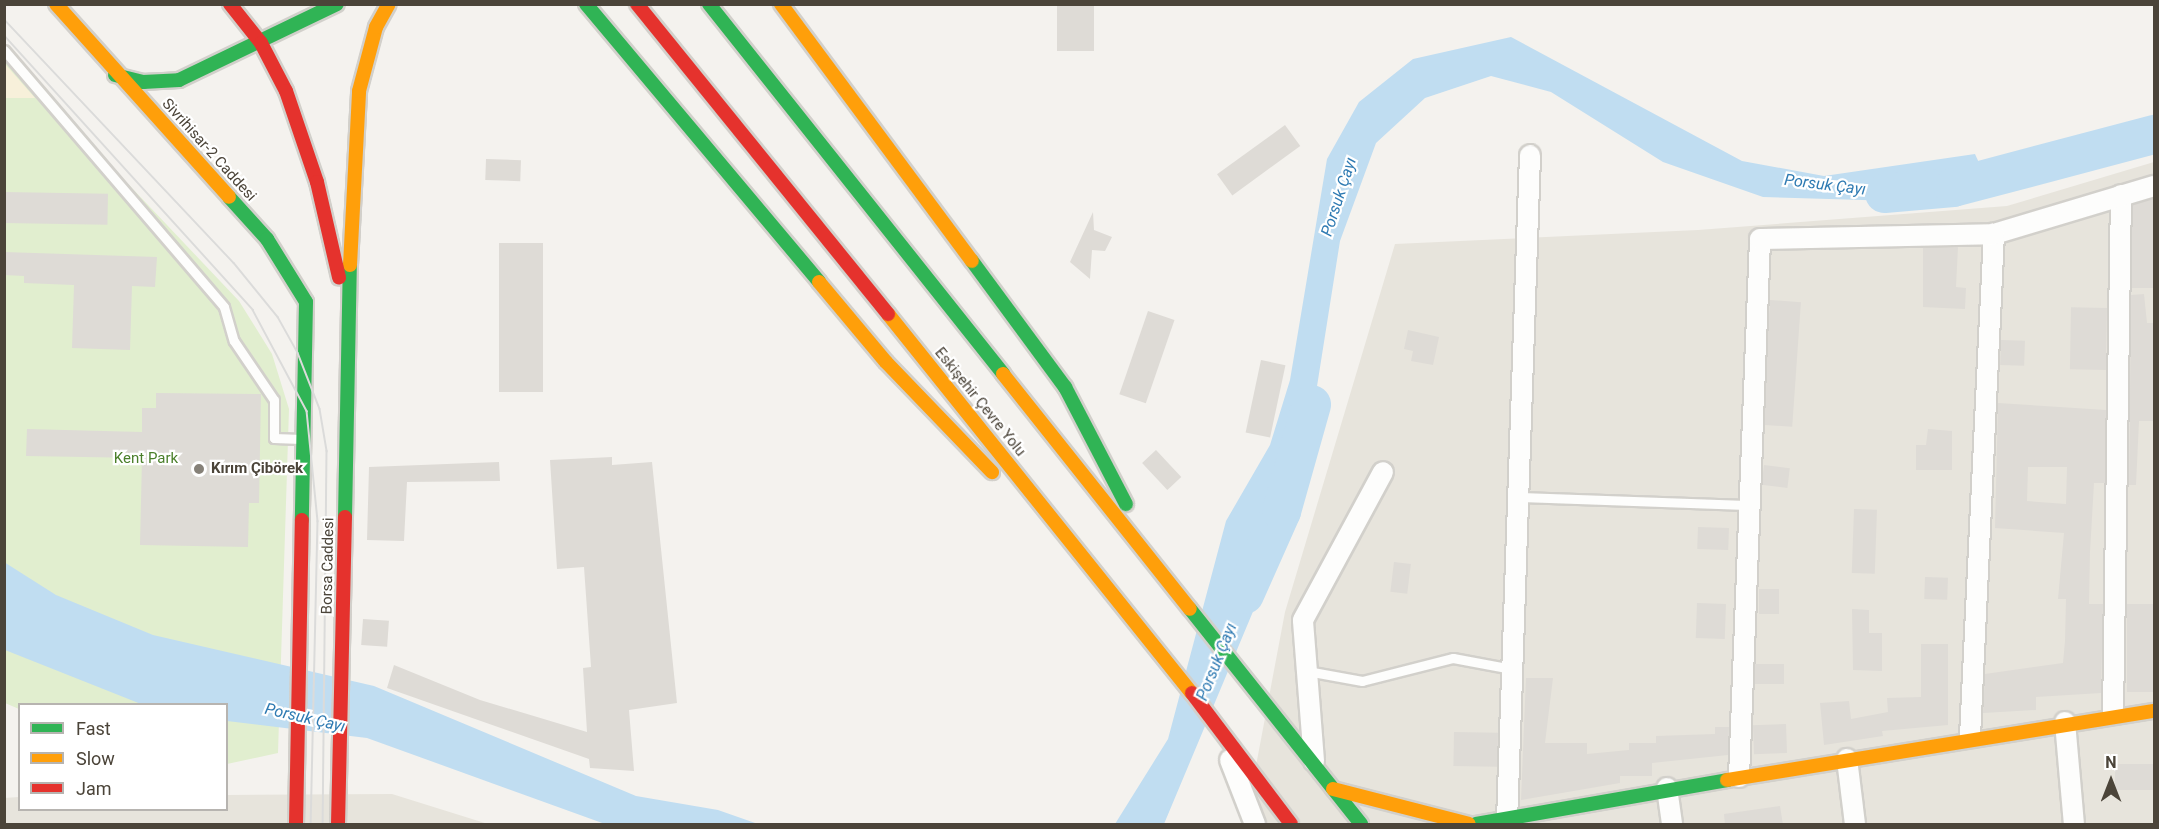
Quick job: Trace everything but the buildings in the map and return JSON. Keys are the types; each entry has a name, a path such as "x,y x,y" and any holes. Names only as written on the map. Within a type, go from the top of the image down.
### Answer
{"main road":[{"name":"Sivrihisar-2 Caddesi","path":"56,4 115,75 267,239 306,302 306,334"},
{"path":"74,4 78,31"},
{"path":"230,4 261,43 286,91 317,182 346,307"},
{"path":"115,75 143,82 179,80 261,43 337,4"},
{"path":"346,307 359,91 376,27 389,4"},
{"path":"586,4 886,362 1149,636"},
{"name":"Eskişehir Çevre Yolu","path":"637,4 1149,636 1220,735 1291,825"},
{"path":"709,4 1361,825"},
{"path":"781,4 1065,387 1160,570"},
{"name":"Borsa Caddesi","path":"338,825 343,647 346,307"},
{"name":"Borsa Caddesi","path":"296,825 306,439 306,334"},
{"path":"1476,825 1508,821 1667,788 1970,737 2113,714 2154,711"},
{"path":"1333,789 1469,825"},
{"path":"1575,825 1588,803"}],"street":[{"path":"1508,821 1530,155"},
{"path":"1738,777 1760,239 1994,234 2154,186"},
{"path":"2113,714 2121,195"},
{"path":"1970,737 1994,234"},
{"path":"1315,766 1305,671 1303,620 1383,472"},
{"path":"2065,722 2074,825"},
{"path":"1220,735 1255,825"},
{"path":"1847,759 1855,825"},
{"path":"1667,788 1672,825"}],"lane":[{"path":"4,50 224,307 234,342 274,400 274,438 306,439"},
{"path":"1518,497 1749,505"},
{"path":"1305,671 1362,681 1453,658 1512,669"}],"shaded area":[{"path":"2154,162 2154,824 1245,824 1285,612 1395,244 1698,230 2007,206"},
{"path":"392,794 488,824 5,824 4,798 18,797 18,811 228,811 228,795"}],"green space":[{"name":"Kent Park","path":"4,53 239,301 272,354 289,409 278,753 228,764 228,703 18,703 18,709 5,703"}],"sand":[{"path":"5,64 35,98 5,98"}],"water":[{"path":"1511,37 1742,161 1824,176 1975,154 1985,176 1896,201 1763,197 1663,162 1551,92 1491,76 1425,98 1376,143 1340,241 1309,437 1274,502 1257,602 1164,824 1115,824 1168,739 1226,521 1270,445 1290,380 1327,159 1359,102 1413,59"},
{"path":"4,562 56,595 153,635 374,686 636,796 718,810 758,824 605,824 367,738 228,721 228,703 138,703 5,650"}],"waterway":[{"name":"Porsuk Çayı","path":"1884,193 1953,187 2154,134"},
{"name":"Porsuk Çayı","path":"1244,594 1281,511 1311,404"}],"tram line":[{"path":"4,19 234,263 278,317 298,353 320,409 327,451 323,824"},
{"path":"4,35 253,310 307,411 318,521 311,824"}],"traffic: fast":[{"path":"115,75 143,82 179,80 337,4"},
{"path":"586,4 819,282"},
{"path":"709,4 1003,374"},
{"path":"229,197 267,239 306,302 302,520"},
{"path":"972,261 1065,387 1126,504"},
{"path":"345,517 350,265"},
{"path":"1190,609 1361,824"},
{"path":"1476,824 1727,780"}],"traffic: slow":[{"path":"56,4 229,197"},
{"path":"350,265 359,91 376,27 389,4"},
{"path":"781,4 972,261"},
{"path":"819,282 886,362 992,472"},
{"path":"888,314 1192,693"},
{"path":"1003,374 1190,609"},
{"path":"1727,780 2154,711"},
{"path":"1333,789 1469,824"}],"traffic: jam":[{"path":"230,4 261,43 286,91 317,182 339,277"},
{"path":"637,4 888,314"},
{"path":"338,824 345,517"},
{"path":"296,824 302,520"},
{"path":"1192,693 1291,824"}],"place":[{"name":"Kırım Çibörek","path":"199,469"}]}
